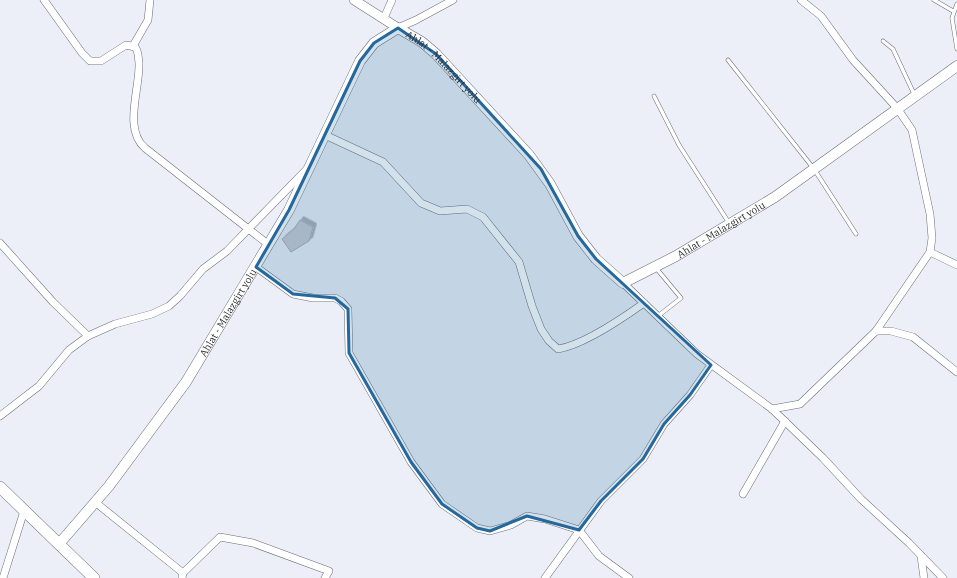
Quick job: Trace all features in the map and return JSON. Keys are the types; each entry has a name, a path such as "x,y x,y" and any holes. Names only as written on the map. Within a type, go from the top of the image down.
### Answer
{"main road":[{"name":"Ahlat - Malazgirt yolu","path":"58,544 95,502 186,382 289,210 366,52 374,43 398,28 422,42 436,54 530,155 550,184 578,236 596,258 623,283 655,268 775,197 957,66"},
{"path":"0,487 92,578"}],"street":[{"path":"44,0 82,53 90,61 100,61 126,45 133,46 138,52 139,70 133,127 136,138 145,148 269,245"},
{"path":"133,46 148,20 150,0"},
{"path":"354,0 398,28 416,20 451,0"},
{"path":"384,18 392,0"},
{"path":"772,409 800,404 876,331 930,252 932,238 930,214 916,144 910,126 897,108 857,65 821,16 801,0"},
{"path":"325,135 383,162 421,203 440,211 467,210 483,217 519,262 532,306 541,329 549,341 558,349 569,347 627,316 644,303"},
{"path":"0,416 39,386 69,350 88,336 115,324 152,314 169,306 180,296 202,269 227,250 313,163"},
{"path":"0,243 53,302 88,336"},
{"path":"930,252 957,265"},
{"path":"256,267 294,294 313,298 336,298 348,309 349,353 411,462 442,504 477,528 490,531 511,525 527,516 545,519 579,530 599,556 629,578"},
{"path":"623,283 697,354 772,409 823,458 860,500 943,578"},
{"path":"876,331 891,331 913,337 957,372"},
{"path":"545,578 601,501 643,459 664,424 690,396 712,365"},
{"path":"744,494 785,421"},
{"path":"95,502 183,576 220,537 253,543 329,571 325,578"},
{"path":"3,578 24,510"},
{"path":"921,556 924,578"}],"lane":[{"path":"934,0 954,11"},
{"path":"957,4 954,11 952,25 957,49"},
{"path":"883,41 893,49 915,95"},
{"path":"728,60 814,169 856,234"},
{"path":"654,96 679,145 730,224"},
{"path":"655,268 681,298 658,316"}],"highlighted area":[{"path":"398,28 436,54 541,169 578,236 596,259 711,365 690,395 664,424 643,459 601,501 579,530 527,516 490,531 477,528 442,504 411,462 349,353 348,309 335,298 293,294 256,267 289,210 360,61 374,43"}],"building":[{"path":"300,220 313,227 309,241 291,252 282,239 294,229"}]}
